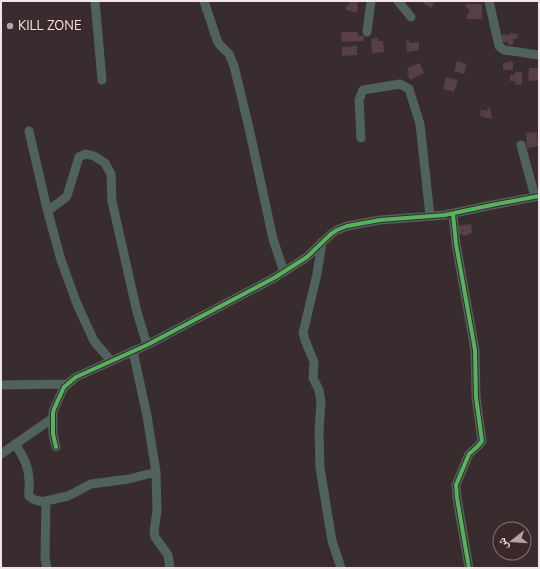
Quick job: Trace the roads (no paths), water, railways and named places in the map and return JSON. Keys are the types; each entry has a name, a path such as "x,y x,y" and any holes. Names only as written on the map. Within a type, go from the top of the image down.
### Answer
{"street":[{"path":"95,1 102,80"},
{"path":"204,1 217,40 228,54 234,66 273,239 284,272"},
{"path":"367,32 371,1"},
{"path":"398,1 411,17"},
{"path":"489,1 499,46 504,50 539,54"},
{"path":"361,138 359,100 363,90 400,84 409,89 420,124 430,216"},
{"path":"30,131 61,260 77,304 94,342 111,361"},
{"path":"56,447 53,434 54,409 64,388 76,377 147,345 284,272 307,257 337,230 347,226 380,220 453,214 537,196 522,145"},
{"path":"48,211 67,196 79,157 86,154 94,156 105,163 111,174 112,202 137,312 147,345"},
{"path":"453,214 456,244 475,350 476,397 482,441 469,454 456,485 469,568"},
{"path":"322,242 317,274 303,333 314,362 314,378 322,402 318,432 320,468 332,541 341,568"},
{"path":"133,351 147,416 156,472 157,511 154,531 155,537 168,555 170,568"},
{"path":"1,385 68,384"},
{"path":"1,454 53,418"},
{"path":"15,444 25,460 28,469 29,496 32,500 40,502 68,496 91,484 129,479 156,472"},
{"path":"46,501 45,558 47,568"}],"place":[{"name":"KILL ZONE","path":"10,26"}]}
